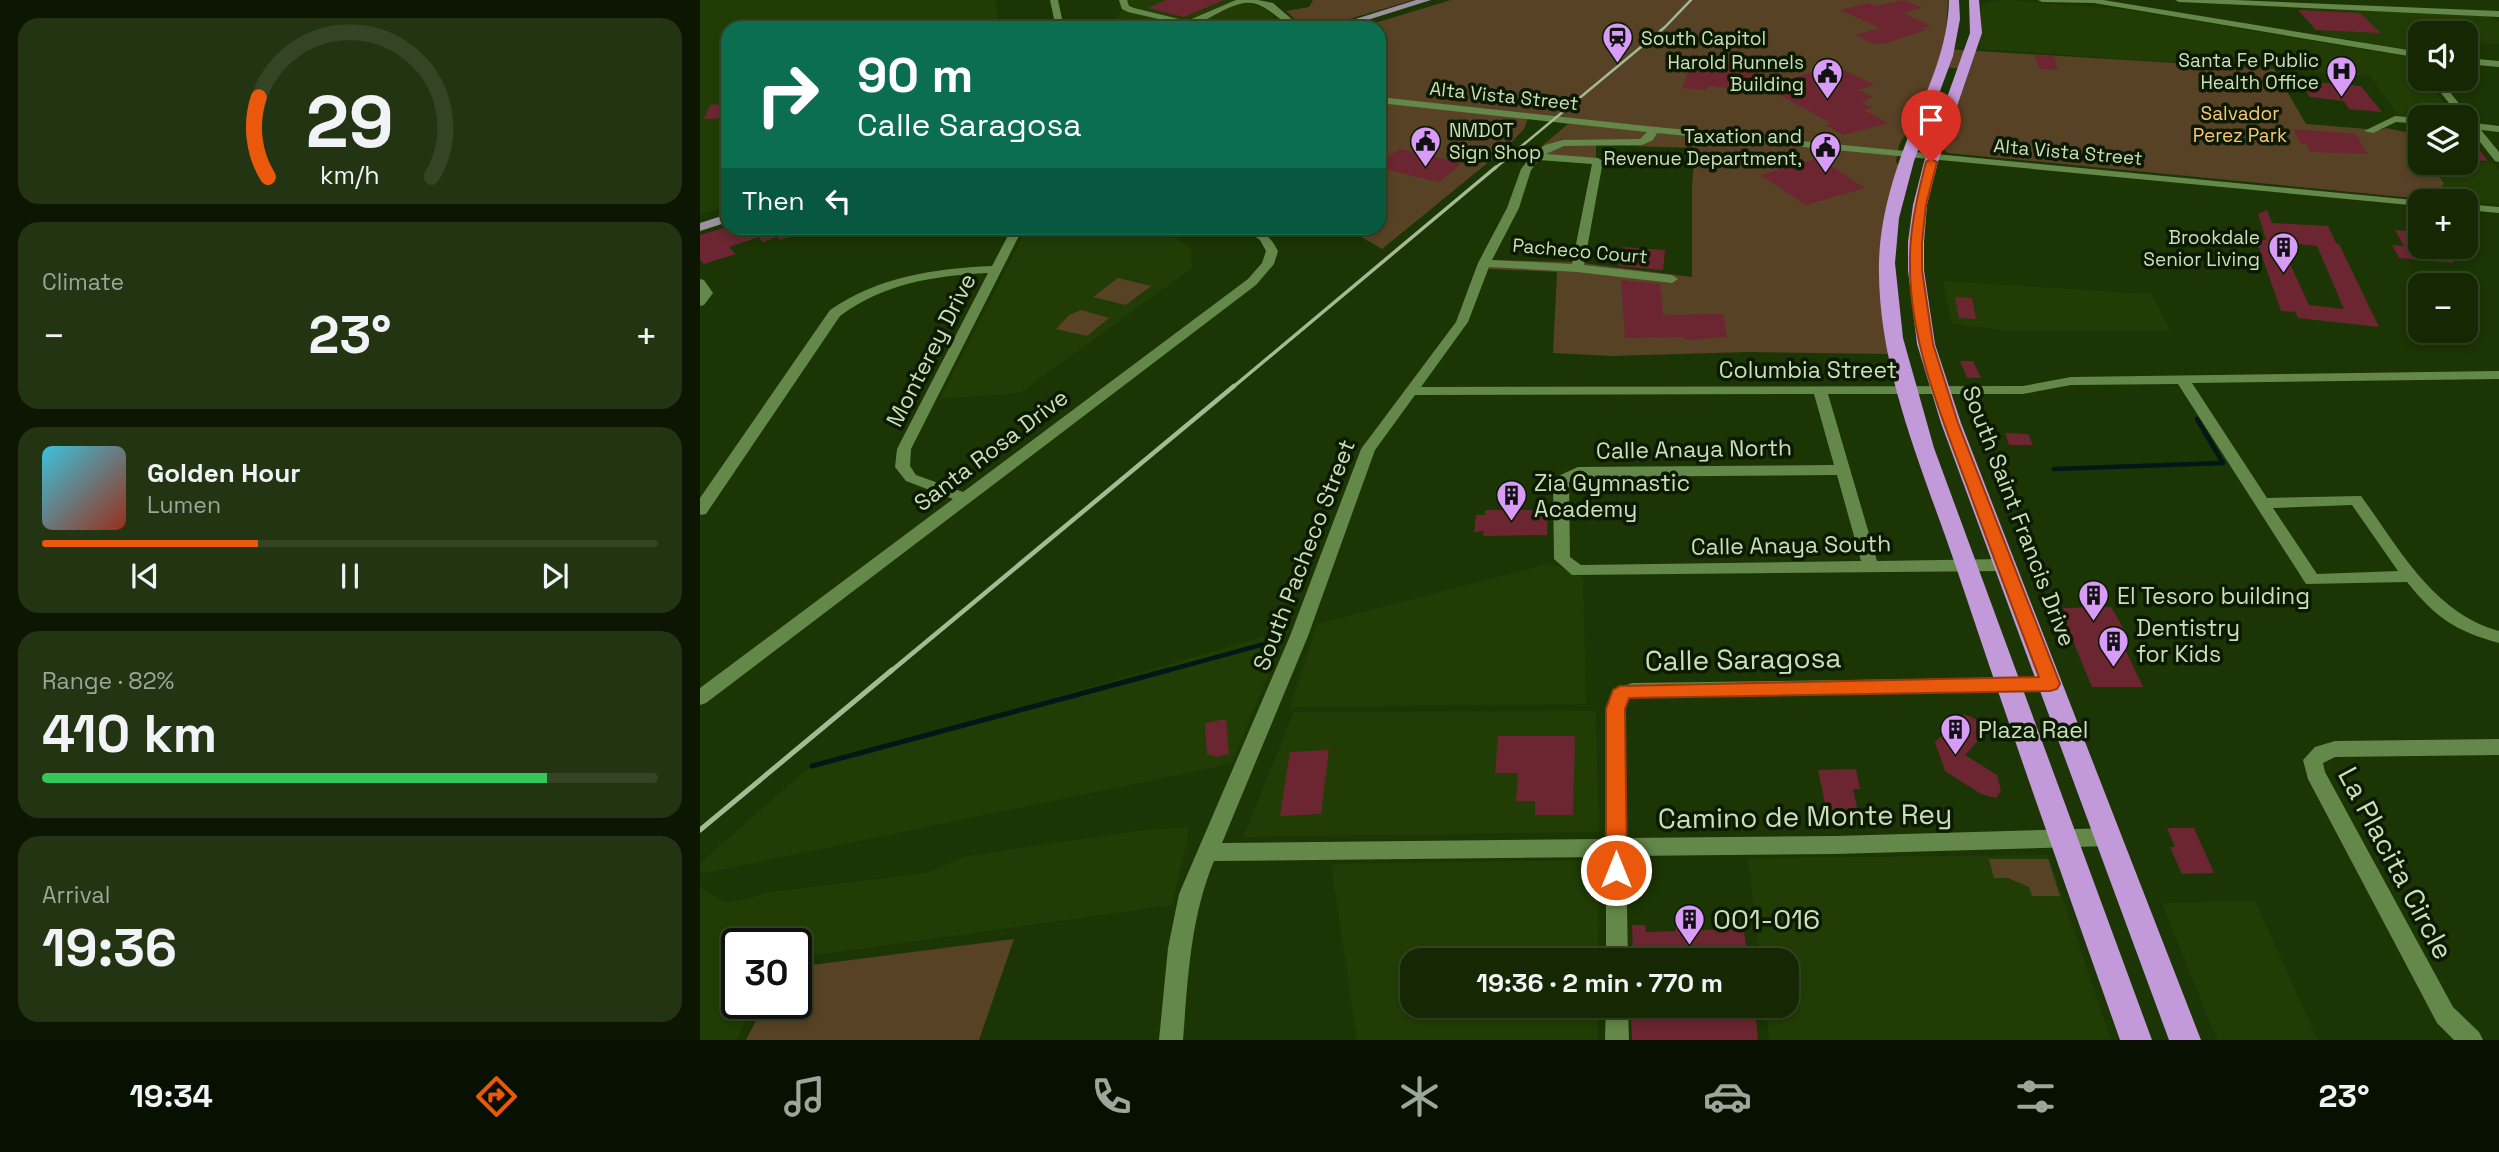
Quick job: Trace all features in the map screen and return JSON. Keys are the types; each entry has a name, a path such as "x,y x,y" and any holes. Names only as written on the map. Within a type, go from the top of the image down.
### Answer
{"highway":[{"path":"1954,0 1956,18 1951,42 1894,202 1887,264 1892,320 1907,391 2008,686 2136,1040"},
{"name":"South Saint Francis Drive","path":"1974,0 1976,33 1920,205 1916,270 1926,344 1939,390 2185,1040"}],"main road":[{"path":"1356,21 1426,0"},
{"path":"1373,21 1443,0"},
{"path":"700,220 721,213"},
{"path":"700,227 721,220"}],"street":[{"path":"1054,0 1058,21"},
{"path":"1122,0 1125,7 1131,10 1177,21"},
{"path":"1196,21 1245,0 1270,5 1289,21"},
{"path":"2042,0 2132,3 2408,55"},
{"path":"2179,0 2303,3 2498,14"},
{"path":"2484,5 2498,14"},
{"path":"2478,62 2499,64"},
{"path":"2443,91 2454,105"},
{"name":"Alta Vista Street","path":"1386,101 1653,130 2408,202"},
{"path":"2369,131 2395,119 2408,120"},
{"path":"2478,124 2499,129"},
{"path":"1536,157 1563,143 1642,142 1649,138 1653,130"},
{"path":"2478,134 2499,159"},
{"path":"1536,157 1598,161 1577,268"},
{"name":"South Pacheco Street","path":"1171,1040 1184,918 1207,852 1299,636 1368,449 1462,322 1484,263 1506,223 1527,169 1536,157"},
{"path":"2478,208 2499,210"},
{"name":"Monterey Drive","path":"965,498 911,478 902,467 904,449 1013,235"},
{"name":"Santa Rosa Drive","path":"700,698 1252,282 1268,264 1272,251 1260,235"},
{"name":"Pacheco Court","path":"1484,263 1577,268 1672,279"},
{"path":"700,510 835,313 855,297 908,277 996,269"},
{"path":"700,302 707,293 701,285"},
{"name":"Columbia Street","path":"1410,391 2023,390 2071,381 2499,375"},
{"path":"2182,379 2312,580 2411,576"},
{"path":"1820,391 1871,567"},
{"name":"Calle Anaya North","path":"1578,571 1562,559 1561,480 1577,472 1843,470"},
{"path":"2262,503 2356,500 2441,613 2464,625 2499,637"},
{"name":"Calle Anaya South","path":"1578,571 2005,565"},
{"name":"Calle Saragosa","path":"1617,948 1615,709 1620,695 1626,691 2050,684"},
{"name":"La Placita Circle","path":"2472,1040 2445,1015 2315,773 2313,760 2335,750 2499,747"},
{"name":"Camino de Monte Rey","path":"1207,852 1835,845 2109,837"},
{"path":"1617,1018 1617,1040"}],"shaded area":[{"path":"700,0 995,0 998,21 721,21 721,208 700,215"},
{"path":"1118,0 1237,0 1267,9 1276,21 1114,21 1122,11"},
{"path":"2005,0 2129,10 2407,57 2408,91 2434,91 2446,105 2408,105 2408,115 2398,115 2370,76 1980,49 1982,4"},
{"path":"2300,7 2486,15 2499,22 2499,44 2478,43 2478,21 2408,21 2408,50 2323,35"},
{"path":"2478,162 2493,163 2499,171 2499,205 2478,203 2478,189 2441,189 2444,183 2438,175 2478,175"},
{"path":"1023,235 1172,235 1190,247 1192,268 1020,393 940,399"},
{"path":"1943,281 2152,294 2170,330 2002,330 1952,324"},
{"path":"1551,563 1583,578 1586,704 1290,707 1317,624"},
{"path":"1287,630 1231,764 700,874 700,863 807,769"},
{"path":"1596,711 1599,832 1243,837 1294,712"},
{"path":"1188,827 1172,905 812,956 812,928 721,928 721,1019 748,1019 736,1040 700,1040 700,888 727,903 772,892 926,873 967,856 1136,831"},
{"path":"2048,855 2111,1040 1769,1040 1766,1018 1799,1018 1799,948 1758,948 1748,858"},
{"path":"1599,860 1598,948 1400,948 1400,1018 1598,1018 1598,1040 1357,1040 1331,864"},
{"path":"2255,901 2318,1040 2217,1040 2162,903"}],"green space":[{"path":"1313,0 1413,0 1342,21 1298,21 1286,11 1309,7"},
{"name":"Salvador Perez Park","path":"1451,0 1948,0 1945,49 2274,69 2306,124 2380,130 2386,128 2408,133 2408,175 2438,175 2444,183 2441,189 2408,189 2408,197 1948,153 1942,148 1968,69 1938,67 1923,103 1899,145 1896,162 1899,166 1891,354 1748,352 1611,356 1553,353 1557,272 1488,269 1492,260 1575,262 1692,277 1692,186 1695,148 1596,145 1596,158 1530,156 1568,124 1528,118 1524,129 1506,148 1382,249 1358,235 1386,235 1386,21 1381,21"},
{"path":"1118,278 1151,286 1126,305 1093,297"},
{"path":"1081,310 1109,318 1087,336 1056,329 1069,315"},
{"path":"1989,859 2048,859 2060,896 2032,896 2029,887 2008,878 1994,878"},
{"path":"1014,939 979,1040 746,1040 757,1019 812,1019 812,965"}],"building":[{"path":"1166,0 1224,0 1184,17 1148,8"},
{"path":"1904,0 1922,8 1903,13 1931,26 1887,43 1874,44 1855,35 1880,28 1840,10 1869,3 1875,6"},
{"path":"2298,10 2360,13 2381,33 2316,30"},
{"path":"2034,55 2054,56 2058,70 2039,69"},
{"path":"1692,63 1761,68 1754,90 1708,86 1706,90 1682,88"},
{"name":"Harold Runnels Building","path":"1833,65 1875,85 1858,90 1873,97 1862,102 1872,108 1864,110 1888,123 1843,135 1826,125 1832,124 1780,95 1777,89 1777,83"},
{"name":"Santa Fe Public Health Office","path":"2301,83 2361,86 2382,112 2349,109 2344,101 2310,97"},
{"path":"721,104 721,118 704,119 710,105"},
{"path":"2293,129 2355,134 2368,154 2310,152 2307,144 2301,144"},
{"path":"2478,148 2488,161 2478,160"},
{"path":"1399,149 1462,163 1439,182 1386,170 1386,159"},
{"path":"1819,158 1865,188 1806,205 1760,175"},
{"name":"Brookdale Senior Living","path":"2267,210 2272,223 2328,226 2379,327 2298,318 2295,312 2281,311 2256,239 2266,240 2258,214","holes":["2280,242 2317,246 2344,309 2309,305"]},
{"path":"721,229 721,235 796,235 763,242 759,237 729,247 736,254 704,264 700,260 700,235"},
{"path":"2395,230 2408,231 2408,259 2399,258 2392,245 2404,246"},
{"path":"1622,247 1665,250 1663,270 1619,266"},
{"path":"2410,259 2452,259 2454,263"},
{"path":"1621,280 1660,284 1663,315 1723,314 1727,337 1685,340 1685,337 1625,338"},
{"path":"1955,297 1972,298 1976,319 1959,318"},
{"path":"1960,361 1973,361 1981,378 1967,378"},
{"path":"2005,433 2028,434 2033,445 2009,445"},
{"name":"Zia Gymnastic Academy","path":"1485,510 1548,510 1547,535 1483,536 1484,531 1474,532 1476,515 1485,515"},
{"path":"2111,607 2126,633 2118,634 2143,687 2092,687 2061,612 2065,612 2063,608"},
{"name":"Plaza Rael","path":"1964,714 1978,720 1984,734 1965,755 1997,775 2001,791 1996,798 1981,794 1945,771 1935,742"},
{"path":"1226,719 1229,754 1218,757 1207,754 1205,723"},
{"path":"1498,736 1575,736 1573,815 1535,815 1535,801 1516,801 1518,773 1495,773"},
{"path":"1329,750 1321,814 1280,816 1290,752"},
{"path":"1856,769 1860,789 1853,789 1859,817 1828,818 1818,770"},
{"path":"2167,828 2194,828 2214,873 2182,874 2170,847 2175,847"},
{"name":"001-016","path":"1700,923 1701,930 1731,929 1730,923 1743,923 1746,948 1633,948 1632,925 1645,925 1646,932 1676,931 1675,924"},
{"path":"1631,1018 1756,1019 1758,1040 1632,1040"}],"waterway":[{"path":"2054,469 2223,463 2197,419"},
{"path":"1162,672 1272,642"},
{"path":"812,766 1169,670"}],"railway":[{"path":"1494,169 1665,27 1691,0"},
{"path":"1232,388 1496,167"},
{"path":"890,672 1234,386"},
{"path":"700,830 892,670"}],"place":[{"name":"South Capitol","path":"1618,65"},
{"name":"Santa Fe Public Health Office","path":"2342,98"},
{"name":"Harold Runnels Building","path":"1827,100"},
{"name":"NMDOT Sign Shop","path":"1426,168"},
{"name":"Taxation and Revenue Department,","path":"1825,174"},
{"name":"Brookdale Senior Living","path":"2283,275"},
{"name":"Zia Gymnastic Academy","path":"1511,523"},
{"name":"El Tesoro building","path":"2094,623"},
{"name":"Dentistry for Kids","path":"2113,668"},
{"name":"Plaza Rael","path":"1955,757"},
{"name":"001-016","path":"1690,946"}],"route":[{"path":"1616,870 1615,709 1620,695 1626,691 2050,684 1951,423 1926,344 1916,270 1916,243 1920,205 1931,162"}]}
